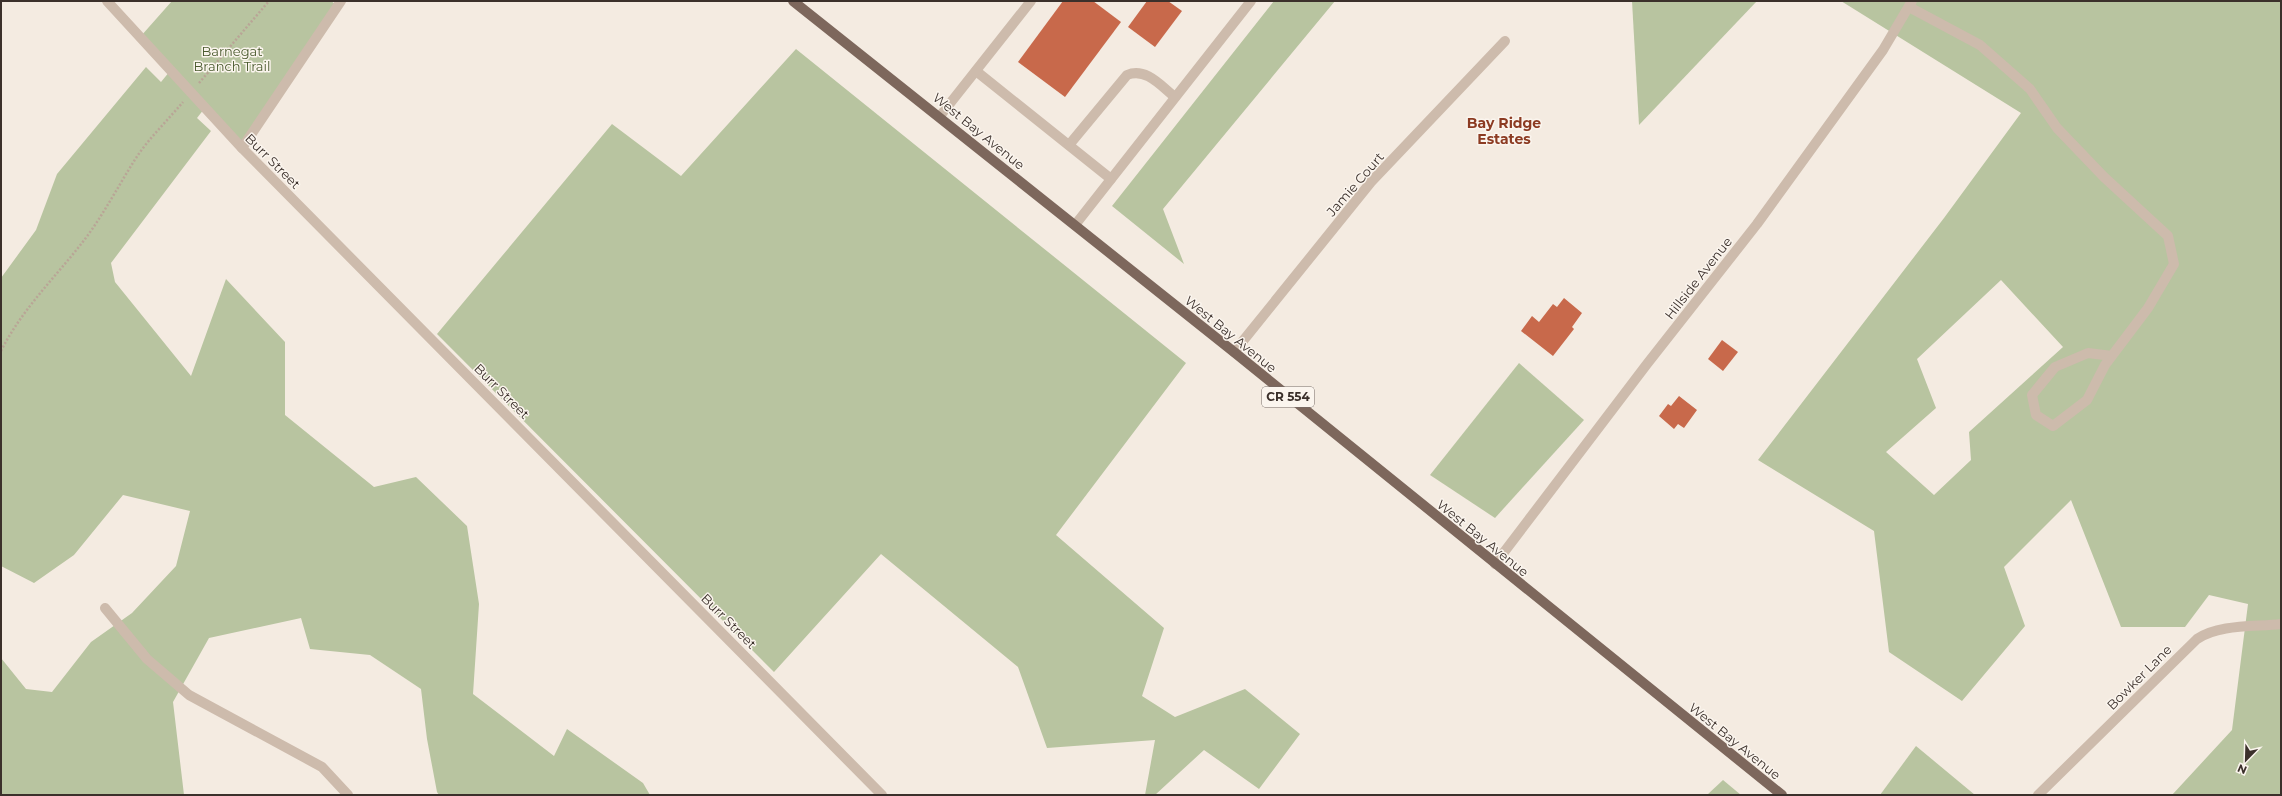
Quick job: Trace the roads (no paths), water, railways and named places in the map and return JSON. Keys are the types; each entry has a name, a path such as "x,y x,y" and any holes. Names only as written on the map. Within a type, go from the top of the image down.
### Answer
{"main road":[{"name":"West Bay Avenue","path":"793,1 940,116 1234,352 1782,795"}],"street":[{"name":"Burr Street","path":"107,1 141,36 215,120 242,148 882,795"},
{"path":"242,148 341,1"},
{"path":"940,116 1032,1"},
{"path":"1075,225 1251,1"},
{"path":"1910,4 1980,45 2030,89 2057,128 2104,177 2168,236 2174,264 2148,308 2112,356 2087,400 2053,426 2036,415 2032,395 2055,367 2088,353 2112,356"},
{"name":"Hillside Avenue","path":"1495,564 1647,364 1761,218 1879,56 1910,4"},
{"name":"Jamie Court","path":"1234,352 1371,182 1505,41"},
{"path":"976,71 1111,179"},
{"path":"1069,146 1127,75 1134,72 1144,74 1175,97"},
{"path":"105,608 147,659 189,696 322,767 348,795"},
{"name":"Bowker Lane","path":"2038,795 2197,639 2208,631 2281,624"}],"district":[{"name":"Bay Ridge Estates","path":"1504,132"}],"park label":[{"name":"Barnegat Branch Trail","path":"232,58"}]}
